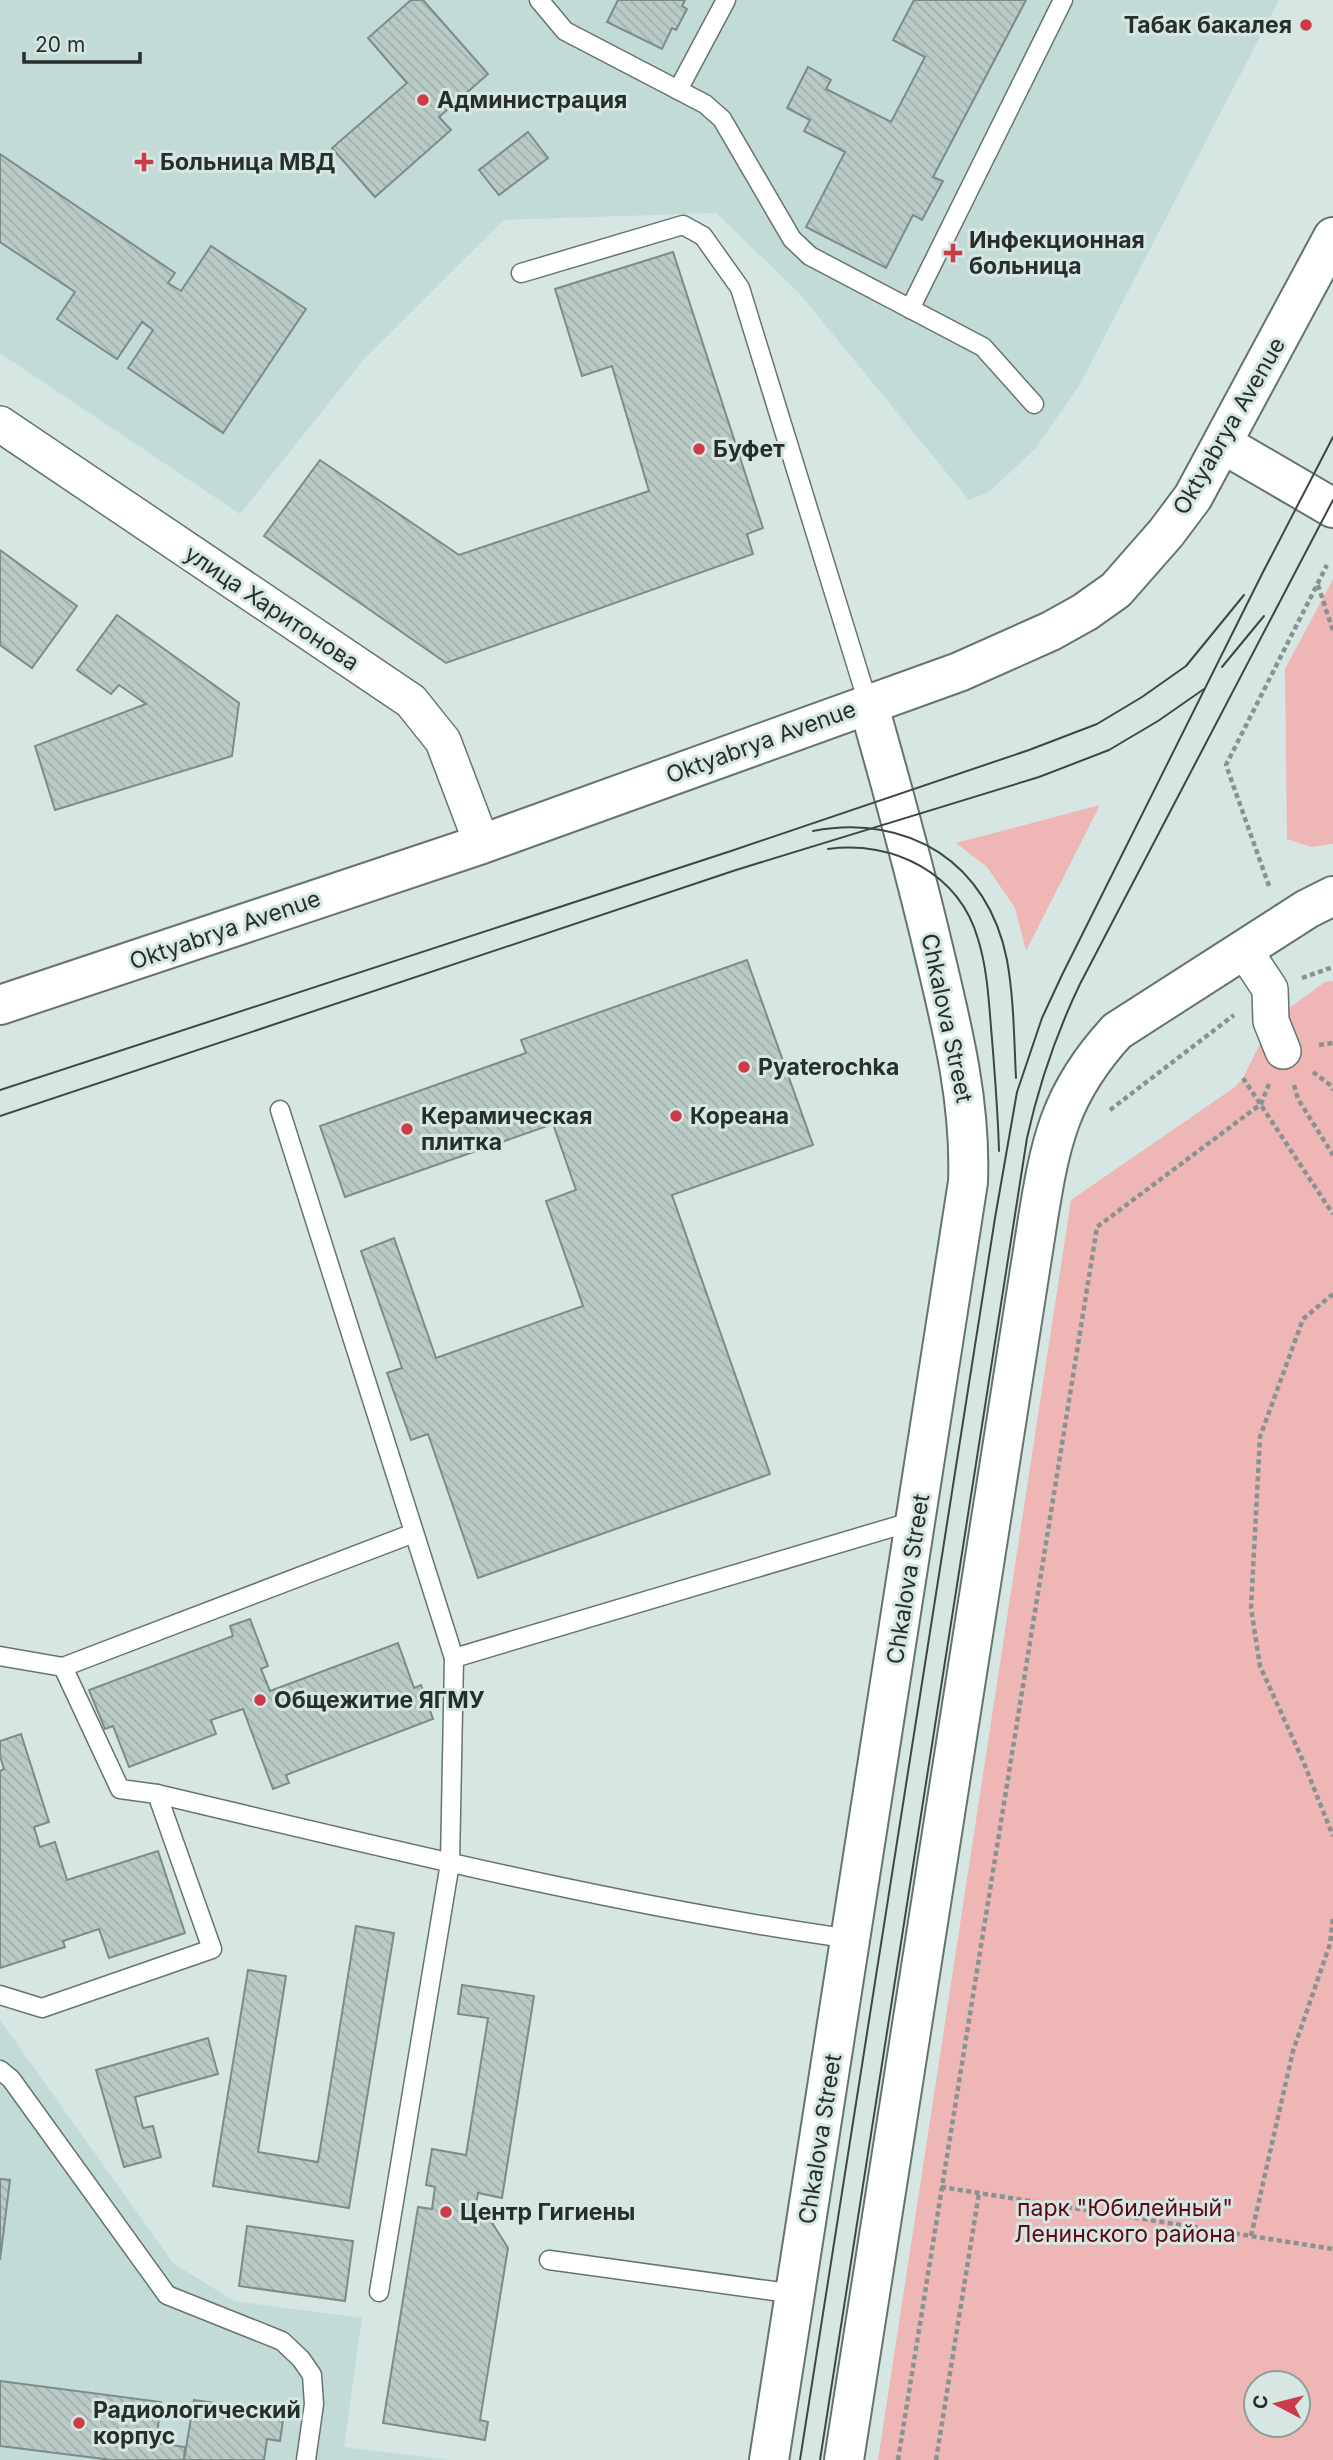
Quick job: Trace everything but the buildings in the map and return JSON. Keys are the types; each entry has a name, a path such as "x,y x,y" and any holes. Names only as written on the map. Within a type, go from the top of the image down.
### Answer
{"main road":[{"name":"Oktyabrya Avenue","path":"0,1005 482,844 1007,652 1085,612 1116,590 1166,533 1193,497 1333,237"},
{"path":"1223,444 1333,508"},
{"name":"Chkalova Street","path":"769,2460 964,1213 969,1151 964,1091 956,1044 912,860 868,703"},
{"path":"844,2460 1033,1252 1051,1148 1058,1123 1079,1079 1117,1031 1307,909 1333,896"}],"street":[{"name":"улица Харитонова","path":"0,424 411,701 443,741 482,844"},
{"path":"1244,950 1270,989 1271,1021 1283,1051"}],"lane":[{"path":"539,0 565,31 705,104 722,119 792,239 810,256 983,347 1034,404"},
{"path":"678,90 726,0"},
{"path":"910,309 1063,0"},
{"path":"521,274 683,225 703,236 740,288 868,703"},
{"path":"280,1110 454,1658 450,1863 379,2292"},
{"path":"454,1658 917,1520"},
{"path":"0,1656 63,1667 414,1533"},
{"path":"63,1667 120,1789 157,1794 450,1863 768,1927 851,1939"},
{"path":"0,1995 42,2007 212,1949 157,1794"},
{"path":"0,2070 11,2079 167,2295 282,2341 301,2359 312,2375 314,2404 306,2460"},
{"path":"549,2260 795,2294"}],"path":[{"path":"1270,889 1226,765 1327,565"},
{"path":"1317,584 1333,631"},
{"path":"898,2460 1097,1227 1261,1104 1283,1051"},
{"path":"1283,1051 1298,1099 1333,1155"},
{"path":"1243,1078 1333,1214"},
{"path":"1333,1294 1303,1319 1260,1437 1251,1608 1260,1666 1333,1836"},
{"path":"1251,2236 1293,2051 1330,1944 1333,1918"},
{"path":"941,2187 1333,2249"},
{"path":"936,2460 979,2193"}],"shaded area":[{"name":"Инфекционная больница","path":"0,0 1279,0 1080,384 1036,448 989,492 969,500 799,293 716,213 504,220 364,359 240,514 0,353"},
{"path":"0,2020 173,2263 234,2301 362,2318 344,2447 449,2460 0,2460"}],"green space":[{"path":"1333,579 1333,844 1311,847 1287,839 1285,669"},
{"path":"1100,805 1026,951 1015,908 987,867 956,843"},
{"name":"парк \"Юбилейный\" Ленинского района","path":"1333,981 1333,2460 878,2460 1071,1200 1235,1087 1243,1078 1271,1021 1325,982"}],"tram line":[{"path":"800,2460 1017,1092 1042,1018 1062,975 1333,437"},
{"path":"820,2460 1032,1118 1056,1040 1080,984 1333,500"},
{"path":"0,1090 731,851 1029,750 1097,724 1186,666 1244,595"},
{"path":"1222,667 1264,616"},
{"path":"0,1116 736,870 1039,777 1109,750 1204,689"},
{"path":"813,831 848,827 881,830 912,838 939,852 963,872 982,896 997,926 1007,960 1016,1078"},
{"path":"828,849 876,850 899,856 939,879 956,896 969,916 978,939 986,976 999,1151"}],"place":[{"name":"Табак бакалея","path":"1306,25"},
{"name":"Администрация","path":"423,100"},
{"name":"Больница МВД","path":"144,162"},
{"name":"Инфекционная больница","path":"953,253"},
{"name":"Буфет","path":"699,449"},
{"name":"Pyaterochka","path":"744,1067"},
{"name":"Кореана","path":"676,1116"},
{"name":"Керамическая плитка","path":"407,1129"},
{"name":"Общежитие ЯГМУ","path":"260,1700"},
{"name":"Центр Гигиены","path":"446,2212"},
{"name":"Радиологический корпус","path":"79,2423"}]}
